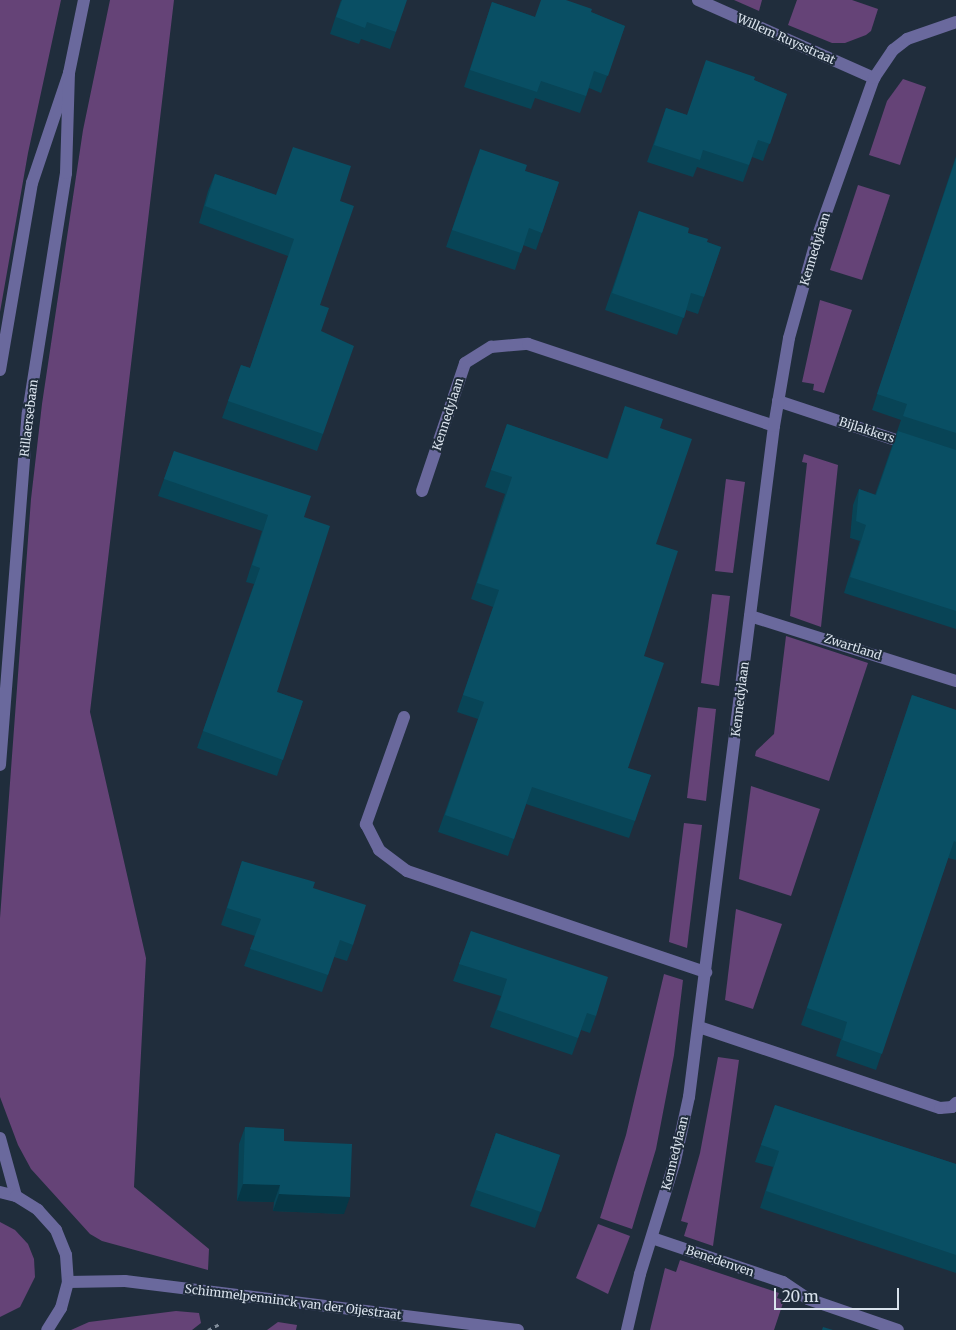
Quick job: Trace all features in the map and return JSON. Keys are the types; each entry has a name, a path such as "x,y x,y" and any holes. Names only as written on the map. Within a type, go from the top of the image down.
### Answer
{"street":[{"name":"Rillaersebaan","path":"0,370 32,183 69,73 84,0"},
{"name":"Willem Ruysstraat","path":"698,0 874,78"},
{"name":"Kennedylaan","path":"627,1330 675,1161 699,1027 774,426 789,338 817,238 874,78 893,50 908,39 956,22"},
{"name":"Rillaersebaan","path":"0,764 28,414 66,172 69,73"},
{"name":"Kennedylaan","path":"422,491 465,363 491,347 528,344 774,426"},
{"name":"Bijlakkers","path":"778,401 920,448"},
{"name":"Zwartland","path":"750,616 956,681"},
{"path":"404,717 366,824 379,850 407,871 706,972"},
{"path":"699,1027 935,1107 952,1107 956,1103"},
{"path":"0,1138 16,1196"},
{"path":"0,1192 16,1196 38,1210 56,1230 66,1255 68,1282 61,1308 47,1330"},
{"name":"Benedenven","path":"652,1238 783,1282 808,1300 898,1330"},
{"name":"Schimmelpenninck van der Oijestraat","path":"68,1282 125,1281 518,1330"}],"shaded area":[{"path":"0,0 61,0 28,153 0,312"},
{"path":"110,0 174,0 90,712 146,958 134,1187 209,1249 208,1270 102,1241 90,1234 31,1169 18,1145 0,1097 0,918 31,499 42,404 83,130"},
{"path":"734,0 762,0 759,11"},
{"path":"797,0 852,0 878,9 871,31 866,35 845,43 832,43 788,25"},
{"path":"903,79 926,87 900,165 869,155 887,101"},
{"path":"858,185 890,195 862,280 830,270"},
{"path":"820,300 852,310 824,393 813,390 814,384 802,382"},
{"path":"804,454 838,465 821,627 790,616 807,463 802,462"},
{"path":"726,479 745,482 733,573 715,571"},
{"path":"712,594 730,596 719,686 701,683"},
{"path":"786,636 868,663 829,781 755,756 756,751 774,734"},
{"path":"698,707 716,709 706,801 687,798"},
{"path":"751,786 820,809 791,896 739,879"},
{"path":"684,823 702,825 687,948 669,942"},
{"path":"736,909 782,924 753,1009 725,1000"},
{"path":"664,974 683,980 674,1055 656,1149 632,1229 600,1218 626,1135"},
{"path":"718,1057 739,1060 713,1246 684,1236 688,1223 681,1221 700,1153"},
{"path":"0,1222 15,1230 28,1244 34,1259 35,1277 20,1307 0,1317"},
{"path":"598,1224 630,1236 608,1294 576,1278"},
{"path":"680,1260 779,1293 777,1298 784,1300 774,1330 650,1330 665,1268 676,1272"},
{"path":"176,1311 199,1313 201,1323 192,1330 71,1330 89,1322"},
{"path":"278,1322 297,1325 296,1330 267,1330"}],"building":[{"path":"342,0 407,0 396,32 367,22 365,28 336,17"},
{"path":"541,0 566,0 592,9 591,12 625,26 608,76 594,71 586,96 541,81 537,92 470,70 492,2 535,17"},
{"path":"706,60 755,77 754,80 787,94 770,144 758,140 749,165 703,150 700,160 654,145 666,108 687,115"},
{"path":"293,147 351,166 340,201 354,206 320,305 329,308 321,331 354,346 323,434 228,401 241,365 250,368 294,239 205,206 215,174 276,195"},
{"path":"480,149 527,165 525,171 559,182 542,233 529,228 521,253 452,230"},
{"path":"956,158 956,433 903,416 907,404 877,394"},
{"path":"639,211 689,228 688,233 708,239 707,242 721,247 704,297 691,293 684,318 612,293"},
{"path":"625,406 663,419 660,428 692,439 656,544 678,551 644,656 664,663 628,768 651,775 635,821 532,787 514,839 445,815 484,702 463,695 499,590 477,583 512,477 491,470 507,424 608,459"},
{"path":"898,431 956,450 956,611 850,577 866,525 856,521 859,489 876,495"},
{"path":"174,451 311,496 304,517 330,526 277,692 303,701 283,760 203,731 260,568 252,565 268,515 164,479"},
{"path":"912,695 956,710 956,842 954,841 882,1054 842,1040 847,1022 807,1008"},
{"path":"242,861 315,882 313,888 366,905 353,945 340,940 328,975 250,949 261,919 227,908"},
{"path":"471,931 608,977 596,1016 587,1013 578,1038 497,1010 507,979 459,964"},
{"path":"775,1105 956,1164 956,1255 766,1191 779,1151 761,1145"},
{"path":"245,1127 284,1129 284,1141 352,1144 350,1197 279,1194 280,1185 243,1184"},
{"path":"496,1133 560,1155 541,1212 476,1190"},
{"path":"823,1327 833,1330 822,1330"}]}
